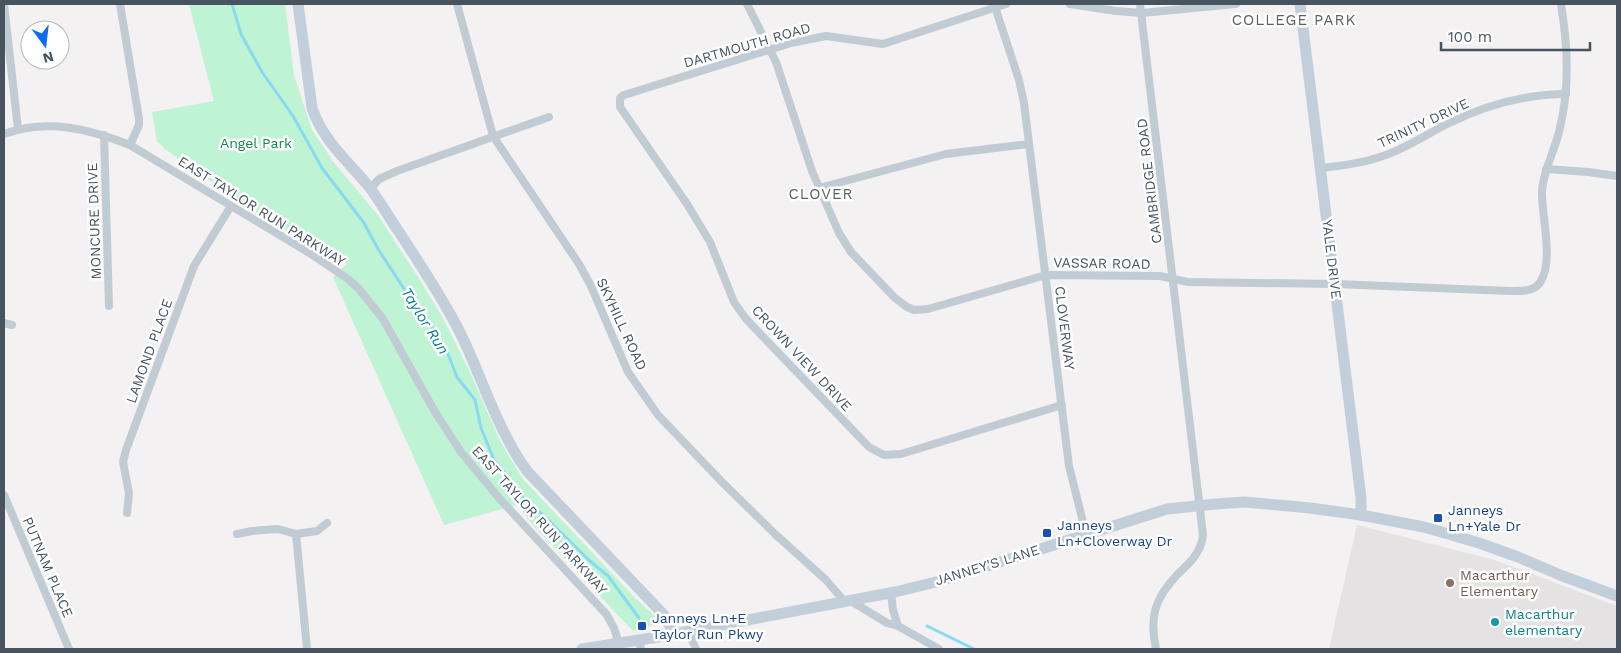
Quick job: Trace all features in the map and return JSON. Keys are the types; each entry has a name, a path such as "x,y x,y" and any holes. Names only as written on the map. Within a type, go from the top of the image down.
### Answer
{"street":[{"path":"4,4 18,129"},
{"path":"120,4 140,119 139,126 130,145"},
{"path":"298,4 312,108 324,134 370,189 448,309 462,336 503,430 527,471 664,615 674,634"},
{"name":"SKYHILL ROAD","path":"457,4 494,136 579,264 590,284 628,372 653,408 722,482 848,602 887,623 898,626 939,649"},
{"name":"VASSAR ROAD","path":"747,4 770,49 819,188 839,232 851,252 895,298 906,307 914,310 928,309 1046,275 1160,276 1188,282 1527,290 1540,282 1545,268 1546,232 1542,196 1546,169"},
{"name":"DARTMOUTH ROAD","path":"620,107 620,98 624,95 791,43 826,36 883,44 1006,4"},
{"path":"1070,4 1142,13 1236,4"},
{"name":"CAMBRIDGE ROAD","path":"1140,4 1203,535 1200,548 1192,561 1164,591 1155,606 1153,630 1156,649"},
{"name":"YALE DRIVE","path":"1300,4 1361,498 1361,515"},
{"path":"1561,4 1567,55 1566,94 1558,136 1546,169 1617,176"},
{"name":"CLOVERWAY","path":"995,7 1019,80 1046,275 1069,466 1086,534"},
{"name":"TRINITY DRIVE","path":"1320,168 1358,163 1383,156 1402,149 1459,118 1506,103 1540,95 1566,94"},
{"name":"CROWN VIEW DRIVE","path":"620,107 687,204 710,242 734,302 746,319 869,447 884,455 901,454 1062,405"},
{"path":"370,189 379,179 398,171 549,117"},
{"name":"EAST TAYLOR RUN PARKWAY","path":"4,134 18,129 51,126 104,135 130,145 311,254 348,279 359,289 382,319 435,412 462,452 499,498 607,615 619,644"},
{"name":"MONCURE DRIVE","path":"104,135 109,306"},
{"path":"819,188 946,154 1029,144"},
{"name":"LAMOND PLACE","path":"128,513 130,493 123,462 126,450 194,266 231,206"},
{"name":"PUTNAM PLACE","path":"4,495 69,649"},
{"name":"JANNEY'S LANE","path":"582,649 619,644 640,645 688,631 891,593 940,581 1167,509 1200,504 1245,502 1268,504 1361,515 1424,527 1480,543 1617,596"},
{"path":"238,534 278,529 296,534 317,531 327,523"},
{"path":"296,534 308,649"},
{"path":"891,593 892,610 898,626"},
{"path":"688,631 696,649"}],"shaded area":[{"name":"Macarthur Elementary","path":"1357,525 1495,560 1617,606 1617,649 1329,649"}],"green space":[{"name":"Angel Park","path":"189,4 285,4 294,75 312,130 335,164 377,214 420,280 444,320 469,370 500,441 523,479 636,599 656,617 657,623 633,631 531,523 517,505 444,525 333,277 347,264 247,209 225,191 165,149 157,141 152,112 214,101"}],"waterway":[{"name":"Taylor Run","path":"232,4 241,34 262,72 293,116 322,168 364,223 378,249 416,307 436,333 448,354 457,377 475,400 481,428 494,460 511,480 520,495 608,576 639,618"},
{"path":"927,626 974,649"}],"place":[{"name":"Janneys Ln+Yale Dr","path":"1438,518"},
{"name":"Janneys Ln+Cloverway Dr","path":"1047,533"},
{"name":"Macarthur Elementary","path":"1450,583"},
{"name":"Macarthur elementary","path":"1495,622"},
{"name":"Janneys Ln+E Taylor Run Pkwy","path":"642,626"}],"district":[{"name":"COLLEGE PARK","path":"1294,20"},
{"name":"CLOVER","path":"821,194"}]}
